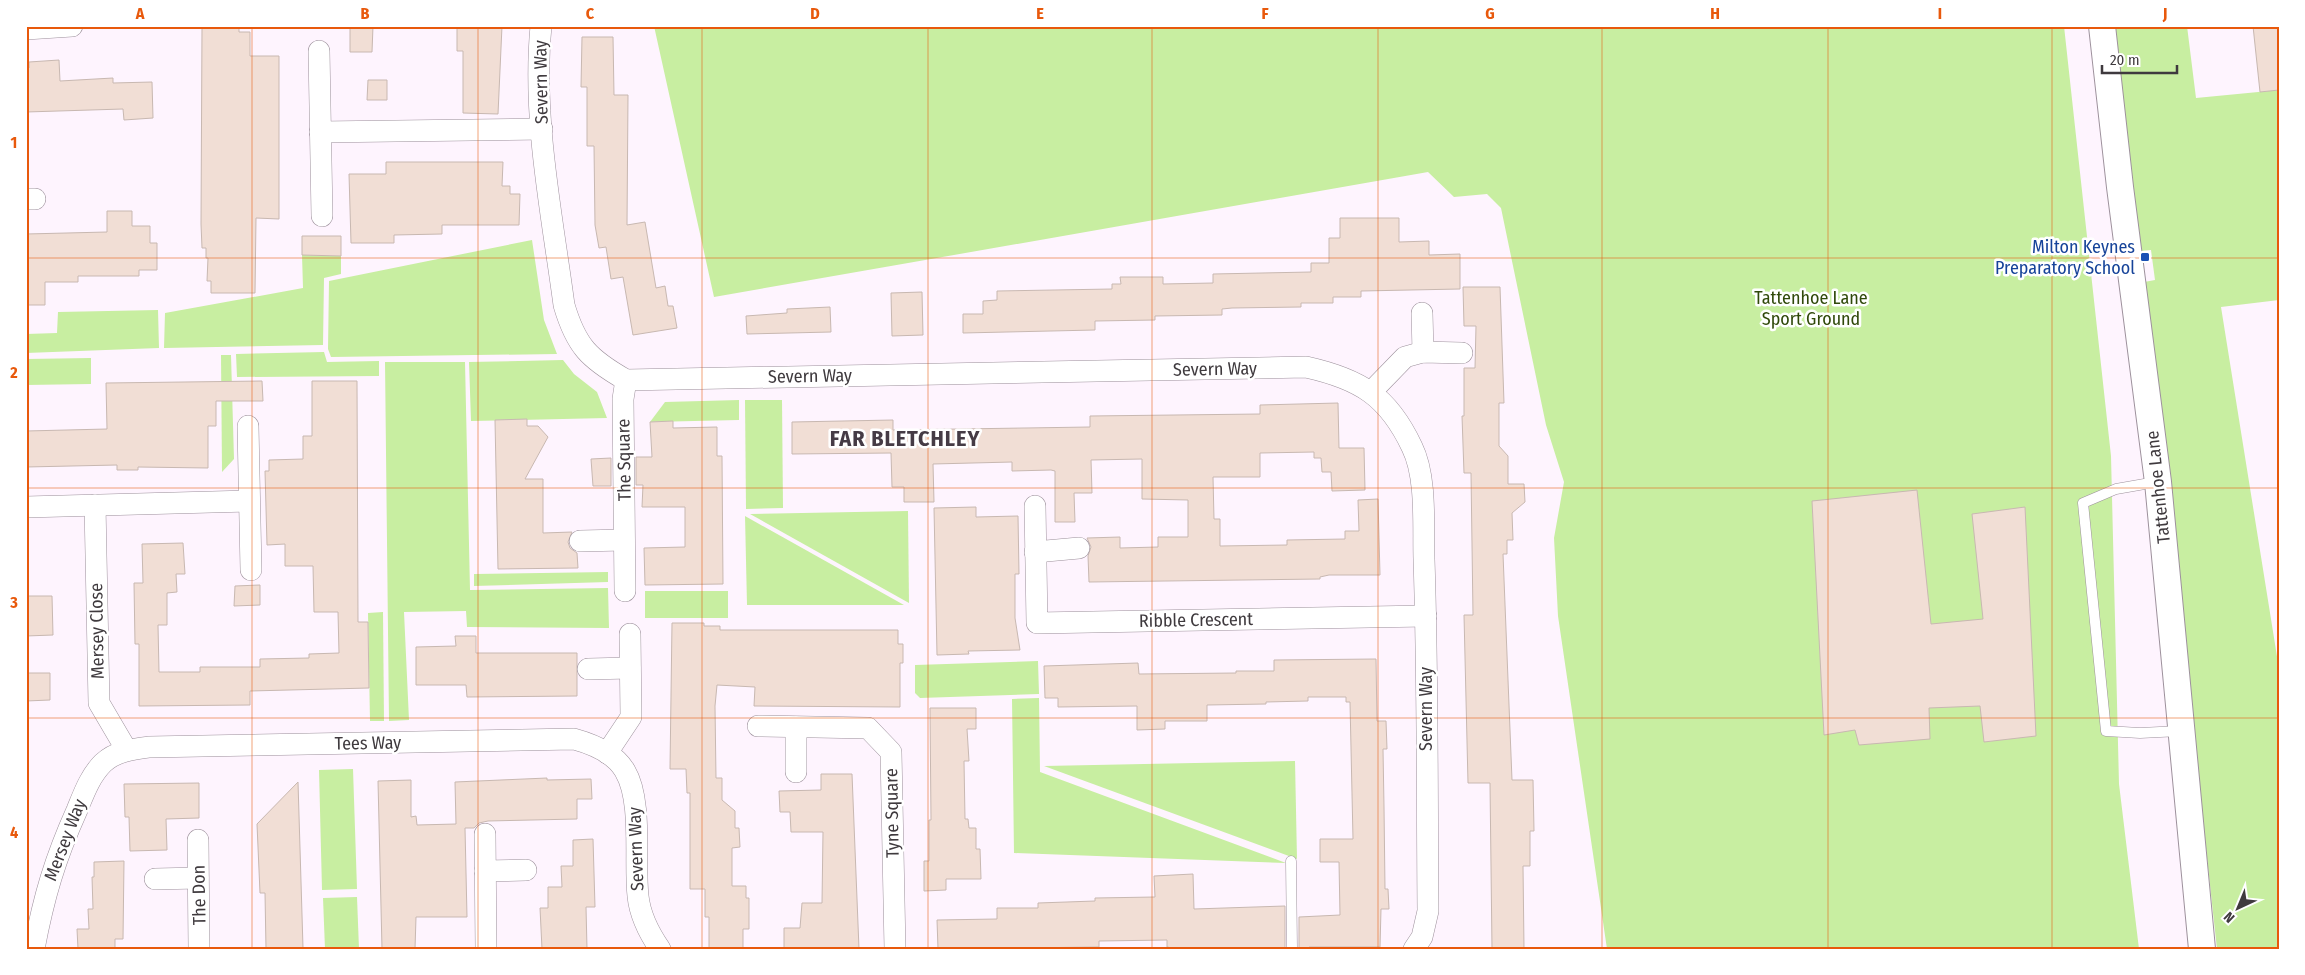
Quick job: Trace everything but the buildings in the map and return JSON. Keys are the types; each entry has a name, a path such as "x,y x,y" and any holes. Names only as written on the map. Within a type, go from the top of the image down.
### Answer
{"street":[{"path":"26,29 72,26"},
{"name":"Severn Way","path":"541,26 537,62 542,129 564,305 571,330 586,352 604,368 626,380 1306,367 1338,374 1371,392 1396,417 1413,449 1421,482 1426,616 1428,911 1422,937 1414,949"},
{"name":"Tattenhoe Lane","path":"2102,26 2120,187 2158,482 2202,949"},
{"path":"320,51 322,216"},
{"path":"320,132 542,129"},
{"path":"1422,313 1423,352"},
{"path":"1371,392 1405,357 1423,352 1462,353"},
{"name":"The Square","path":"624,591 623,399 626,380"},
{"path":"248,426 251,570"},
{"path":"26,507 249,501"},
{"name":"Mersey Close","path":"95,505 99,703 126,749"},
{"name":"Ribble Crescent","path":"1035,506 1037,623 1426,616"},
{"path":"580,541 624,540"},
{"path":"1035,552 1079,548"},
{"path":"607,753 631,717 630,634"},
{"path":"588,669 630,668"},
{"name":"Tyne Square","path":"758,726 868,728 891,752 895,949"},
{"path":"796,727 796,772"},
{"name":"Tees Way","path":"126,749 159,746 574,739 590,743 607,753"},
{"name":"Mersey Way","path":"34,949 44,896 57,854 89,782 104,762 126,749"},
{"name":"Severn Way","path":"607,753 625,770 634,793 638,898 646,928 660,949"},
{"path":"485,834 486,949"},
{"name":"The Don","path":"198,840 200,949"},
{"path":"485,871 526,870"},
{"path":"155,879 198,878"}],"lane":[{"path":"2158,482 2116,489 2083,503 2106,731 2140,733 2181,731"},
{"path":"1291,862 1292,949"}],"green space":[{"name":"Tattenhoe Lane Sport Ground","path":"654,26 2064,26 2111,456 2119,784 2139,949 1607,949 1558,616 1554,538 1564,482 1546,425 1501,208 1487,194 1454,197 1428,172 714,297"},
{"path":"2115,26 2187,26 2196,98 2279,90 2279,300 2221,307 2279,669 2279,949 2217,949 2144,282 2155,280 2151,250 2140,251"},
{"path":"532,240 544,320 557,354 331,357 328,349 329,281"},
{"path":"302,255 341,256 341,274 324,278 323,345 164,348 165,313 303,288"},
{"path":"158,310 159,348 26,353 26,334 57,333 58,312"},
{"path":"324,352 327,362 379,361 379,376 237,377 236,354"},
{"path":"221,355 231,355 234,459 222,472"},
{"path":"91,358 91,384 26,385 26,359"},
{"path":"563,360 574,374 597,392 607,418 471,421 469,362"},
{"path":"385,362 465,362 470,590 608,588 609,628 467,627 466,611 404,612 409,720 389,721"},
{"path":"739,400 739,420 650,422 665,402"},
{"path":"745,400 782,400 783,508 746,509"},
{"path":"908,511 909,603 750,514"},
{"path":"745,516 904,605 747,605"},
{"path":"608,572 608,582 474,586 474,574"},
{"path":"645,591 728,591 728,618 645,618"},
{"path":"383,612 384,721 370,721 368,613"},
{"path":"1038,661 1039,694 920,698 915,693 915,665"},
{"path":"1039,698 1040,772 1286,863 1014,853 1012,699"},
{"path":"1295,761 1297,859 1044,766"},
{"path":"353,769 357,889 322,890 319,770"},
{"path":"357,897 359,949 325,949 323,898"}],"place":[{"name":"Milton Keynes Preparatory School","path":"2145,257"}],"district":[{"name":"FAR BLETCHLEY","path":"905,438"}]}
